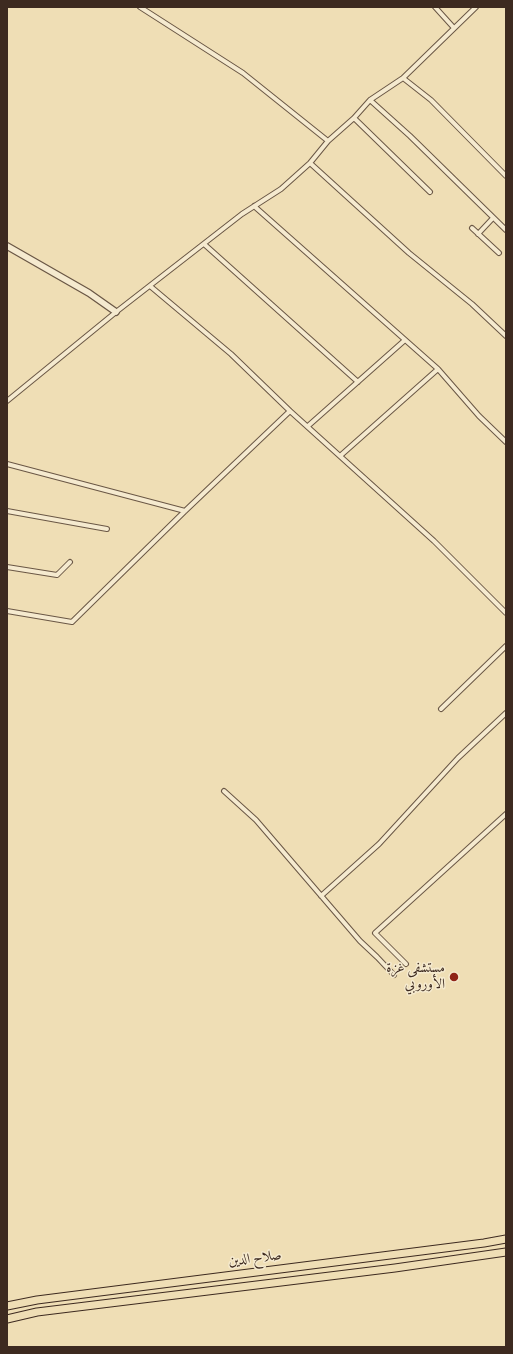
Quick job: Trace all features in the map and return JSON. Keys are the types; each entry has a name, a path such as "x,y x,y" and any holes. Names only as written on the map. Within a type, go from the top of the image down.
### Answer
{"highway":[{"name":"صلاح الدين","path":"7,1306 45,1299 506,1239"},
{"name":"صلاح الدين","path":"7,1319 37,1312 300,1280 506,1252"},
{"path":"300,1280 305,1273 302,1266"}],"street":[{"path":"140,7 242,73 328,141"},
{"path":"435,7 454,28"},
{"path":"7,402 116,312 254,206 281,189 310,163 328,141 354,118 370,100 403,78 476,7"},
{"path":"403,78 431,100 506,176"},
{"path":"370,100 410,136 506,230"},
{"path":"354,118 430,192"},
{"path":"310,163 409,253 472,304 506,336"},
{"path":"254,206 438,369 479,416 506,442"},
{"path":"478,234 493,218"},
{"path":"472,228 499,254"},
{"path":"204,244 358,382"},
{"path":"7,246 89,293 116,312"},
{"path":"150,286 230,354 290,411 434,541 506,613"},
{"path":"308,426 405,340"},
{"path":"340,456 438,369"},
{"path":"7,611 72,622 290,411"},
{"path":"7,464 185,511"},
{"path":"7,511 108,530"},
{"path":"7,567 57,575 70,562"},
{"path":"441,709 506,646"},
{"path":"321,896 379,844 458,758 506,713"},
{"path":"224,792 256,820 360,941 394,975"},
{"path":"406,964 375,933 506,814"}],"place":[{"name":"مستشفى غزة الأوروبي","path":"454,977"}]}
